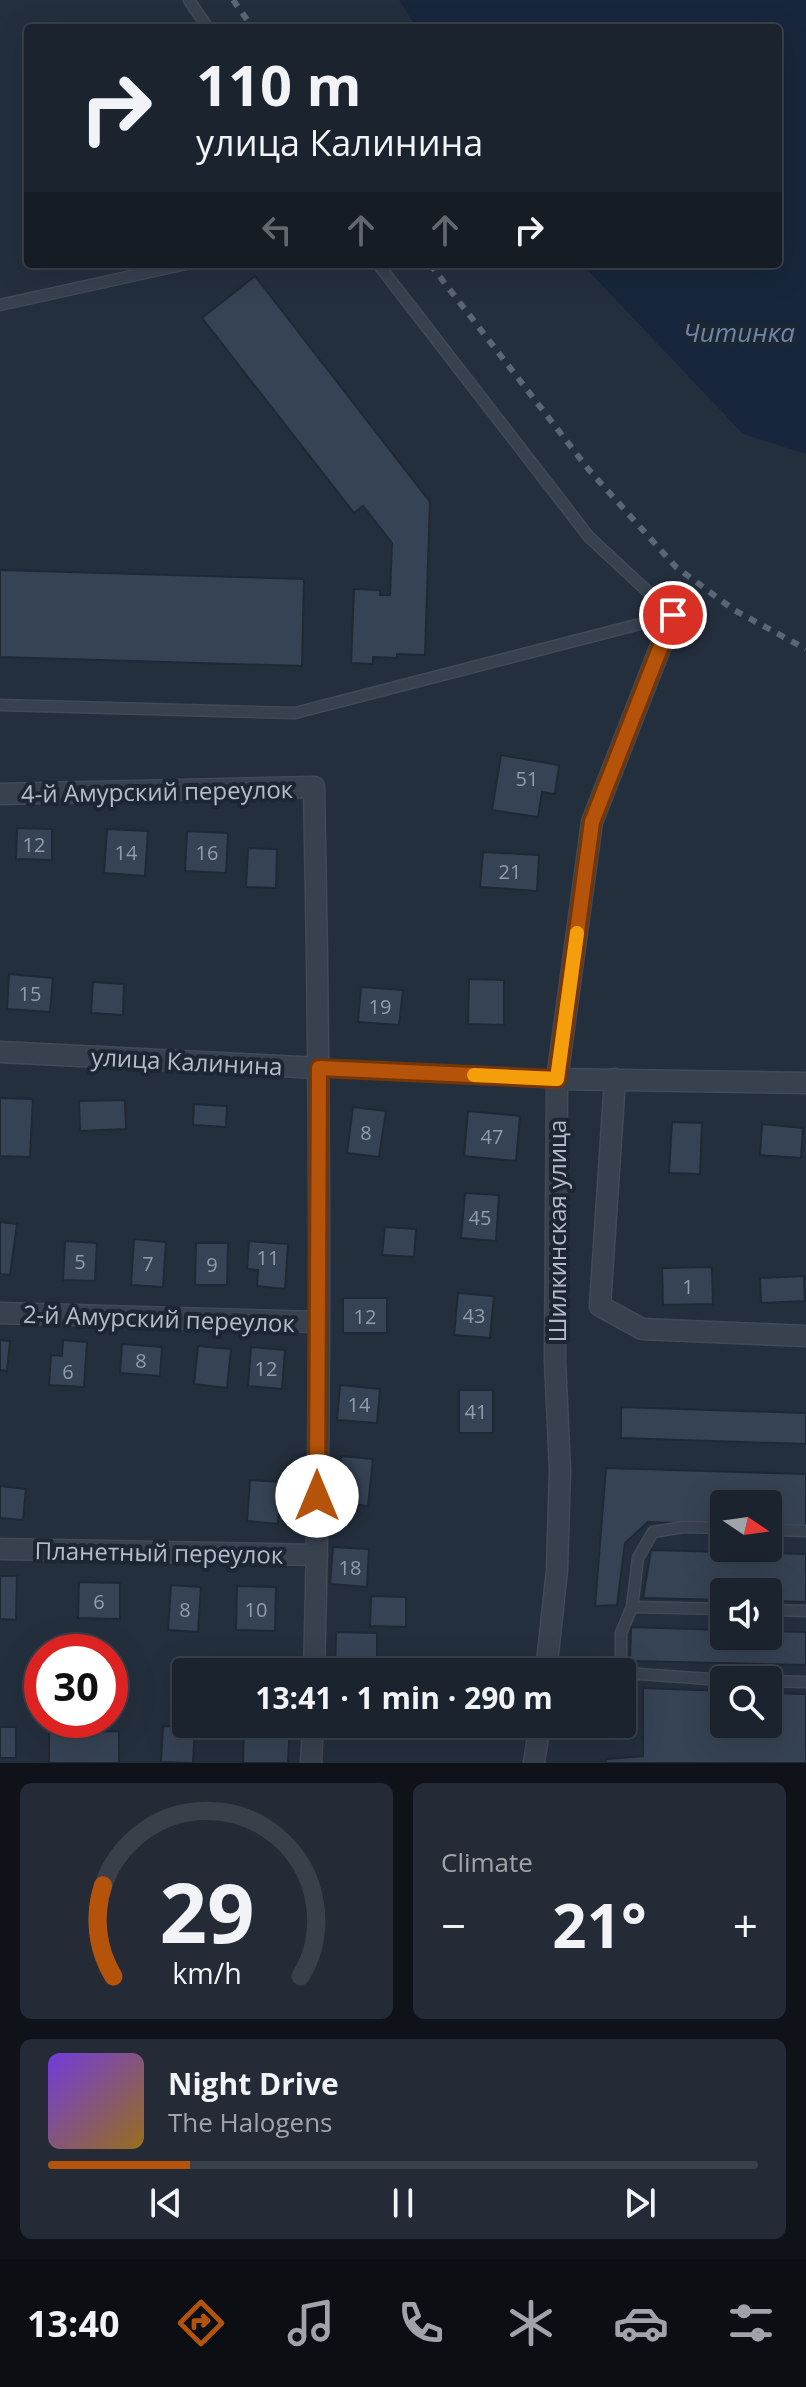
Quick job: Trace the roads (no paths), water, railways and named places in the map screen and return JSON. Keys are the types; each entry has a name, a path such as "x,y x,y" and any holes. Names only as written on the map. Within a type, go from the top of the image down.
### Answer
{"street":[{"name":"Шилкинская улица","path":"548,1658 557,1570 560,1470 555,1361 557,1079 592,822 673,615"},
{"name":"4-й Амурский переулок","path":"0,794 314,787 319,1068"},
{"name":"улица Калинина","path":"0,1052 319,1068"},
{"path":"314,1658 319,1068"},
{"name":"улица Калинина","path":"557,1079 806,1083"},
{"path":"615,1079 600,1306 642,1329 806,1336"},
{"name":"2-й Амурский переулок","path":"0,1313 317,1322"},
{"name":"Планетный переулок","path":"0,1549 317,1555"},
{"path":"311,1763 312,1738"},
{"path":"534,1763 538,1738"}],"lane":[{"path":"189,0 205,24"},
{"path":"0,305 168,268"},
{"path":"381,268 589,537 673,615"},
{"path":"0,705 295,713 673,615"},
{"name":"улица Калинина","path":"319,1068 557,1079"},
{"path":"710,1528 684,1527 653,1532 638,1558 632,1607 621,1633 621,1667 639,1674 710,1679"},
{"path":"782,1530 806,1531"},
{"path":"632,1607 710,1609"},
{"path":"782,1610 806,1611"},
{"path":"782,1681 806,1682"}],"water":[{"name":"Читинка","path":"399,0 806,0 806,454 743,434 586,268 782,268 782,24 414,24"}],"railway":[{"path":"233,0 250,24"},
{"path":"433,268 589,470 676,567 734,610 806,649"}]}
